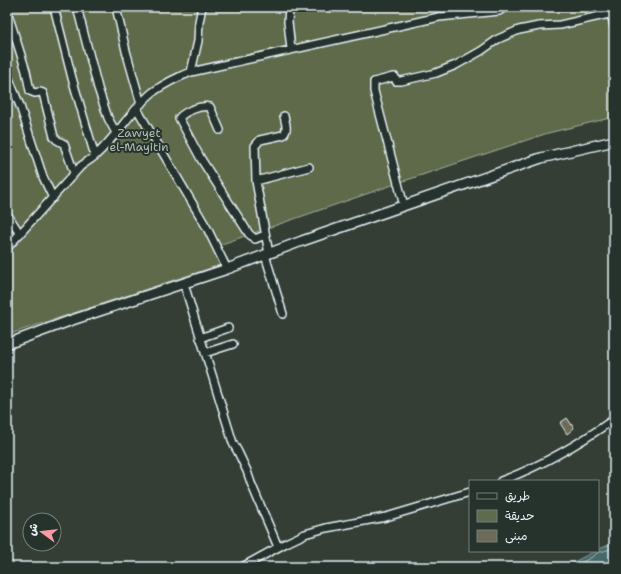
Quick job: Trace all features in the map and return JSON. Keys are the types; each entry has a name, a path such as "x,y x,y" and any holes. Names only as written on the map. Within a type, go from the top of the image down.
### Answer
{"main road":[{"path":"7,344 72,320 184,284 541,158 614,141"}],"street":[{"path":"54,7 72,78 95,156"},
{"path":"77,7 98,88 108,118 116,133"},
{"path":"116,7 139,106 207,228 227,269"},
{"path":"192,72 198,41 199,22 202,7"},
{"path":"289,7 288,22 291,49"},
{"path":"7,248 74,173 95,156 139,106 154,92 182,75 291,49 346,39 439,17 499,11 505,7"},
{"path":"7,12 9,23 26,72 30,91 35,93 40,92 43,94 54,137 56,140 64,144 74,173"},
{"path":"404,206 374,91 374,82 393,77 395,77 396,81 401,81 436,73 456,65 481,51 498,38 519,30 538,26 560,25 609,14 612,17 614,27"},
{"path":"7,74 20,106 43,177 53,198"},
{"path":"220,130 209,106 184,114 179,118 201,159 249,234 255,239 266,235"},
{"path":"283,314 267,254 266,235 256,181 255,146 260,140 286,132 287,129 284,116"},
{"path":"256,181 309,167"},
{"path":"7,214 20,234"},
{"path":"184,284 233,443 247,471 278,547"},
{"path":"200,338 228,328"},
{"path":"205,353 233,344"},
{"path":"503,480 562,452 614,419"},
{"path":"242,567 295,538 316,531 386,517 469,492"}],"green space":[{"name":"Zawyet el-Mayitin","path":"7,7 614,7 614,117 548,133 219,245 229,262 7,335"}],"water":[{"path":"614,543 614,567 564,567 593,552 599,552 599,549"}],"building":[{"path":"567,418 574,428 567,434 560,423"}]}
